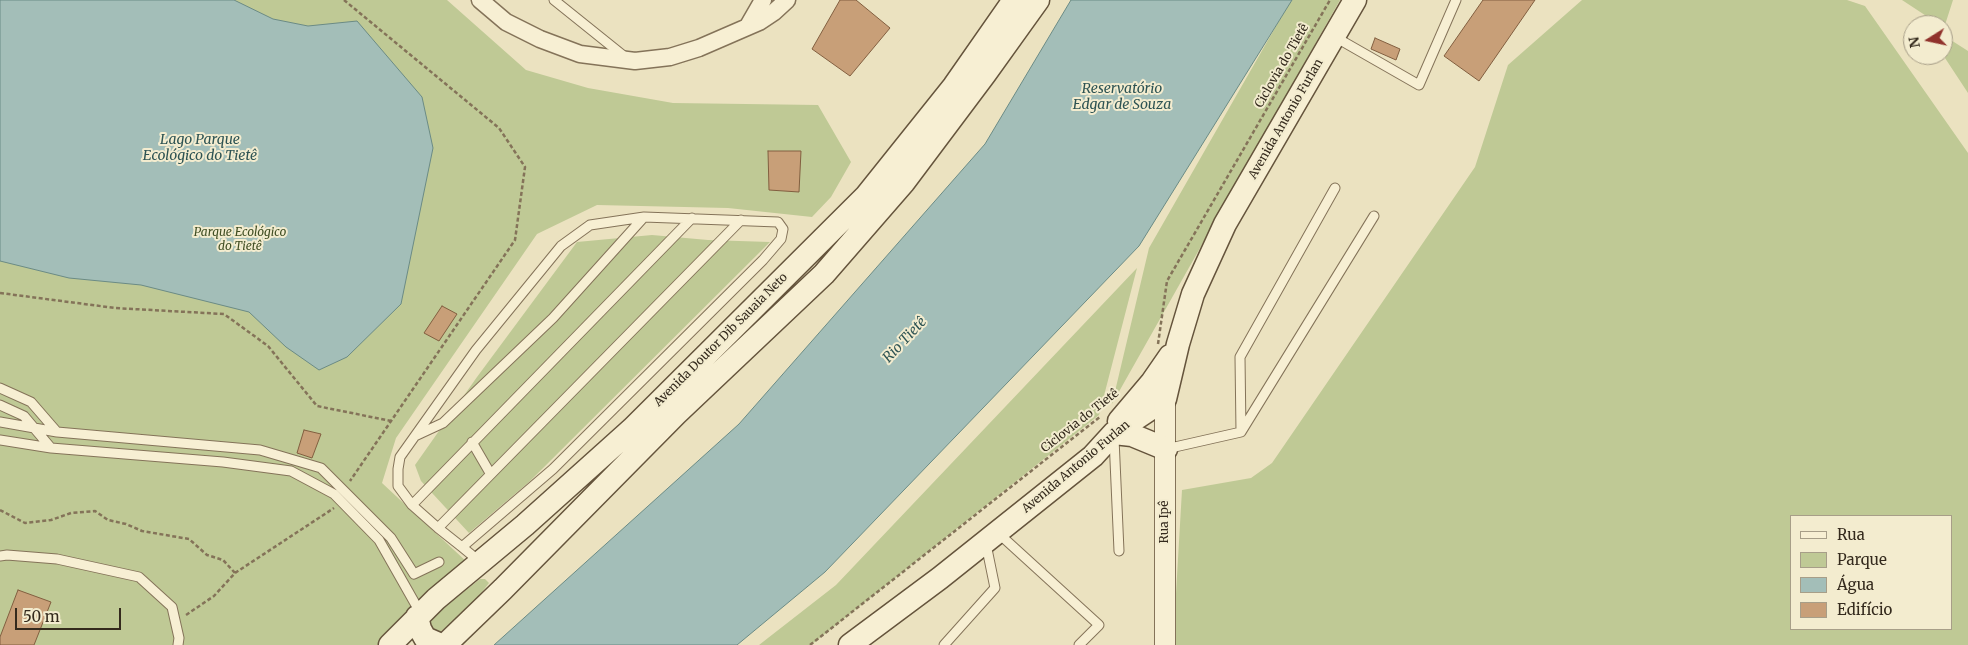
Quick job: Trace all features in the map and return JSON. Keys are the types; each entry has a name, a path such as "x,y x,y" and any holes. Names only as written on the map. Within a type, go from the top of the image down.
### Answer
{"main road":[{"name":"Avenida Doutor Dib Sauaia Neto","path":"390,645 419,616 632,429 866,196 954,86 1014,0"},
{"name":"Avenida Doutor Dib Sauaia Neto","path":"443,645 503,589 676,414 824,274 904,182 974,90 1038,0"},
{"name":"Avenida Antonio Furlan","path":"850,645 1093,456 1114,433 1165,399 1168,344 1226,224 1355,0"},
{"path":"1093,456 1134,402 1152,382 1168,344"},
{"path":"1114,433 1132,435 1166,449"},
{"path":"483,561 500,565 503,569 503,589"},
{"path":"419,616 420,629 425,638 443,645"}],"street":[{"path":"480,0 506,22 540,39 580,54 629,60 670,57 700,48 747,28 774,12 787,0"},
{"path":"747,28 763,0"},
{"name":"Rua Ipê","path":"1165,399 1165,645"}],"lane":[{"path":"554,0 629,60"},
{"path":"1334,37 1419,85 1456,0"},
{"path":"1241,432 1240,357 1335,188"},
{"path":"1166,449 1241,432 1374,216"},
{"path":"462,547 553,469 756,267 781,239 783,229 778,222 644,217 590,225 561,246 476,350 400,457 398,486 412,505 462,547 483,561"},
{"path":"415,436 443,423 484,384 553,318 644,217"},
{"path":"412,505 692,218"},
{"path":"438,528 490,473 741,220"},
{"path":"0,388 31,402 57,432"},
{"path":"0,405 24,416 51,448"},
{"path":"0,422 57,432 260,450 321,468 390,538 414,574 439,562"},
{"path":"1114,433 1119,551"},
{"path":"0,440 51,448 223,462 291,471 334,494 379,540 419,616"},
{"path":"472,442 490,473"},
{"path":"944,645 995,588 991,537"},
{"path":"991,537 1099,625 1079,645"},
{"path":"0,556 56,558 139,577 172,607 179,638 178,645"}],"path":[{"path":"343,490 515,240 526,167 499,128 344,0"},
{"name":"Ciclovia do Tietê","path":"1168,344 1167,280 1330,0"},
{"path":"0,293 116,308 224,314 268,346 318,406 391,421"},
{"name":"Ciclovia do Tietê","path":"810,645 1107,411"},
{"path":"176,622 214,596 235,573 342,503"},
{"path":"0,510 25,523 51,520 71,513 95,512 108,520 126,524 142,531 189,539 207,555 224,560 235,573"}],"green space":[{"name":"Parque Ecológico do Tietê","path":"0,0 447,0 526,70 588,88 673,103 818,105 851,162 831,197 812,217 728,208 597,205 537,234 396,438 382,483 469,564 381,645 0,645"},
{"path":"1291,0 1340,0 1112,404 1149,248"},
{"path":"1582,0 1847,0 1865,6 1903,60 1903,65 1906,65 1968,153 1968,645 1173,645 1182,490 1251,478 1272,463 1475,167 1508,65"},
{"path":"1902,0 1953,0 1948,15 1925,15"},
{"path":"1953,41 1968,51 1968,93 1950,65 1953,65"},
{"path":"652,235 708,240 770,242 529,482 469,533 421,481 415,465 477,377 577,242"},
{"path":"1137,268 1099,415 811,645 759,645 836,585"},
{"path":"480,579 485,579 489,583 478,597 447,627 434,636 427,621"}],"water":[{"name":"Lago Parque Ecológico do Tietê","path":"0,0 234,0 273,19 308,26 357,21 422,97 433,148 401,304 347,357 319,370 286,347 249,312 141,285 69,278 0,261"},
{"name":"Reservatório Edgar de Souza","path":"1071,0 1292,0 1139,246 825,572 737,645 494,645 739,424 985,144"}],"building":[{"path":"840,0 856,0 890,28 850,76 812,49"},
{"path":"1483,0 1535,0 1479,81 1444,56"},
{"path":"1375,38 1400,49 1396,60 1371,49"},
{"path":"768,151 801,151 799,192 769,190"},
{"path":"442,306 457,314 439,341 424,333"},
{"path":"304,430 321,434 312,458 297,453"},
{"path":"18,590 51,602 34,645 0,645 0,637"}],"water label":[{"name":"Rio Tietê","path":"905,340"}]}
